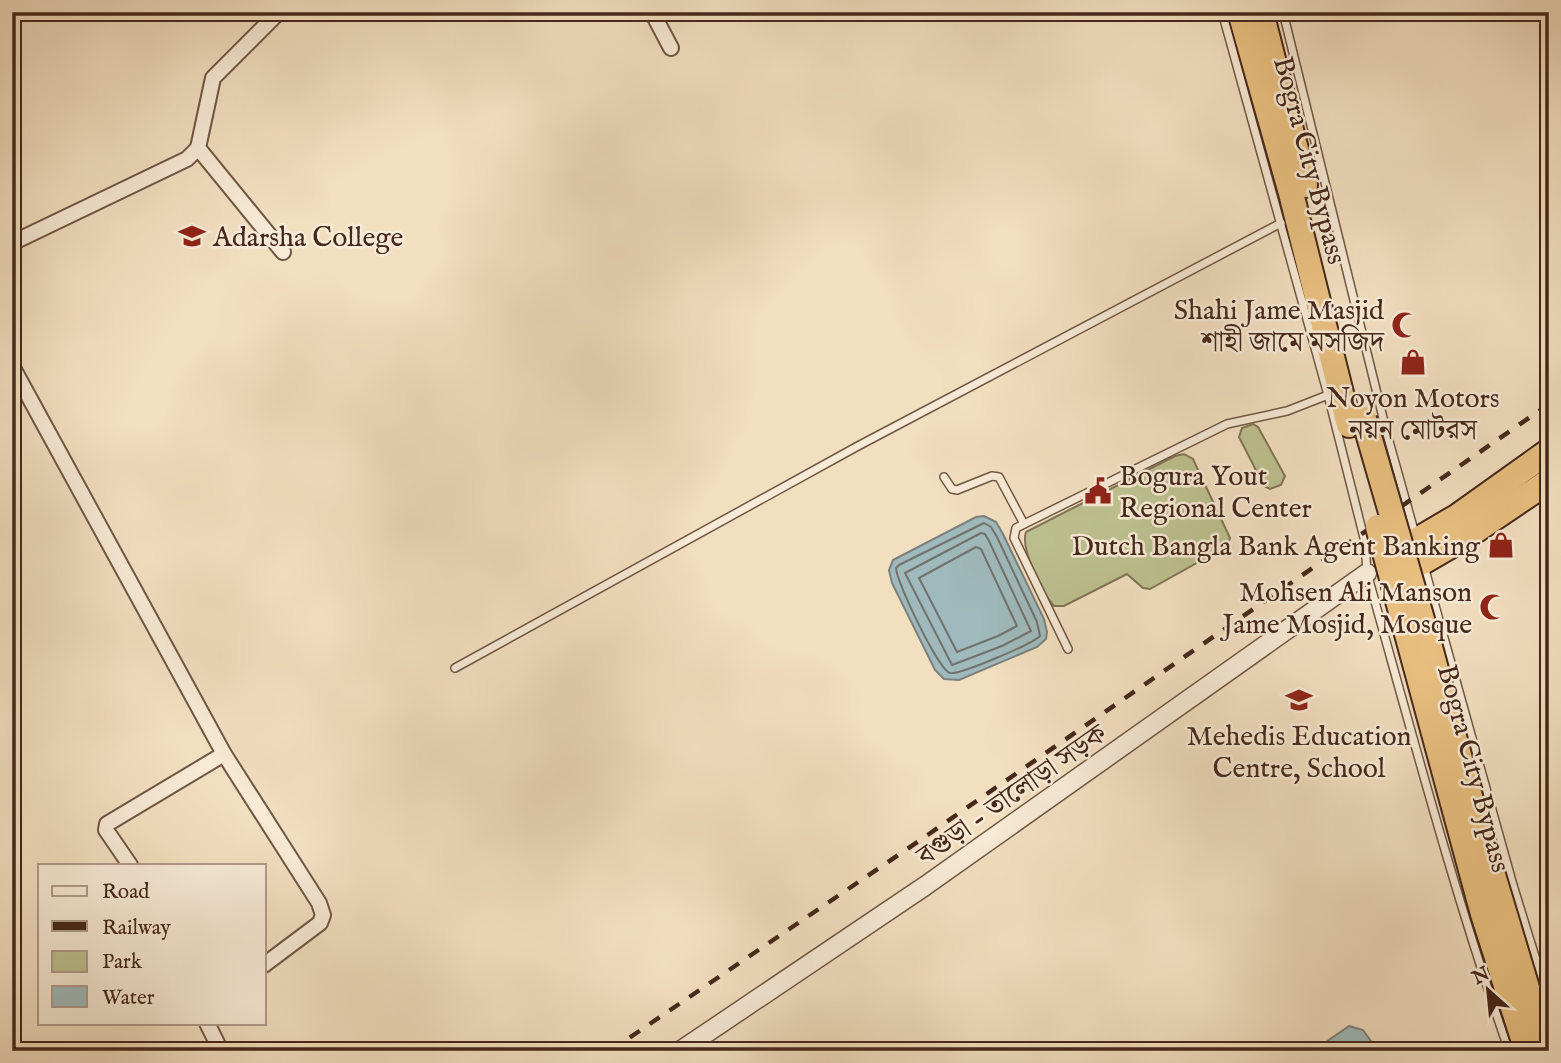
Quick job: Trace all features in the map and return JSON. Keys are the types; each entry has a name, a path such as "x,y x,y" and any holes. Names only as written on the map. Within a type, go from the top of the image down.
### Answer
{"highway":[{"name":"Bogra City Bypass","path":"1240,12 1291,194 1349,425 1476,887 1527,1051"},
{"name":"Bogra City Bypass","path":"1262,12 1364,419 1430,647 1475,816 1546,1051"},
{"path":"1416,552 1458,516 1549,451"},
{"path":"1416,552 1466,537 1549,481"}],"street":[{"path":"12,243 187,159 198,148 213,78 279,12"},
{"path":"652,12 671,48"},
{"path":"198,148 283,252"},
{"path":"12,366 224,754 319,903 323,915 320,923 266,964"},
{"name":"বগুড়া - তালোড়া সড়ক","path":"680,1051 925,886 1367,573"},
{"path":"129,864 106,830 107,824 224,754"},
{"path":"208,1024 221,1051"}],"lane":[{"path":"1222,12 1328,395 1365,542 1367,573 1448,860 1509,1051"},
{"path":"1283,12 1416,552 1549,1002"},
{"path":"455,668 858,446 1282,223"},
{"path":"1068,649 1013,536 1016,528 1227,424 1287,411 1328,395"},
{"path":"944,477 952,489 957,490 992,476 999,477 1024,524"},
{"path":"1367,573 1416,552"}],"green space":[{"path":"1253,424 1258,427 1285,476 1281,485 1270,489 1264,486 1239,437 1242,428"},
{"path":"1184,454 1193,459 1230,538 1227,546 1150,589 1143,588 1127,574 1064,606 1054,606 1033,570 1026,548 1026,532 1175,456"}],"water":[{"path":"984,516 996,522 1003,534 1044,619 1046,639 1037,647 959,680 944,679 935,670 892,583 889,570 893,560 976,517"},
{"path":"1349,1026 1363,1030 1378,1051 1313,1051"}],"railway":[{"path":"610,1051 929,834 1549,404"}],"place":[{"name":"Adarsha College","path":"192,236"},
{"name":"Shahi Jame Masjid শাহী জামে মসজিদ","path":"1405,325"},
{"name":"Noyon Motors নয়ন মোটরস","path":"1413,362"},
{"name":"Bogura Yout Regional Center","path":"1098,491"},
{"name":"Dutch Bangla Bank Agent Banking","path":"1501,545"},
{"name":"Mohsen Ali Manson Jame Mosjid, Mosque","path":"1493,607"},
{"name":"Mehedis Education Centre, School","path":"1299,700"}]}
